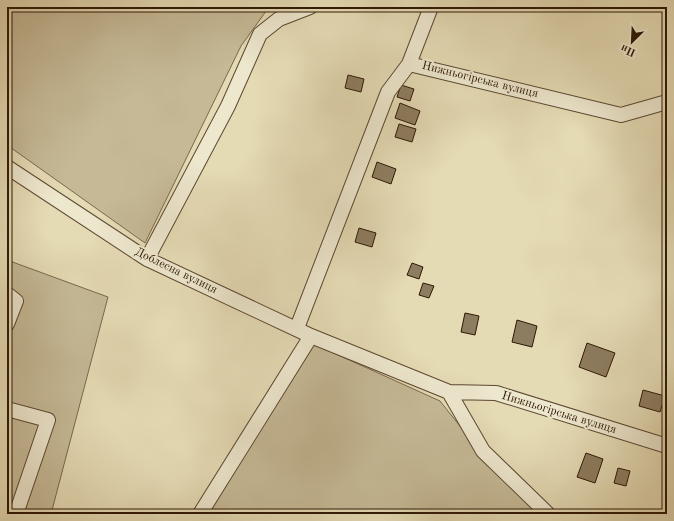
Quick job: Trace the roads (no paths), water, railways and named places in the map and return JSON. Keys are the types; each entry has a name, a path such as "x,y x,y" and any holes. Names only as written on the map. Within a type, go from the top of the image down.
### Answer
{"street":[{"path":"147,260 228,106 260,34 279,19 310,7"},
{"path":"409,64 431,7"},
{"name":"Нижньогірська вулиця","path":"297,328 388,92 409,64 621,115 667,102"},
{"name":"Доблесна вулиця","path":"7,167 147,260 297,328 311,336"},
{"path":"7,294 16,301 7,324"},
{"path":"200,514 311,336"},
{"name":"Нижньогірська вулиця","path":"311,336 449,392 496,393 667,446"},
{"path":"449,392 483,451 548,514"},
{"path":"7,409 48,420 16,514"}]}
